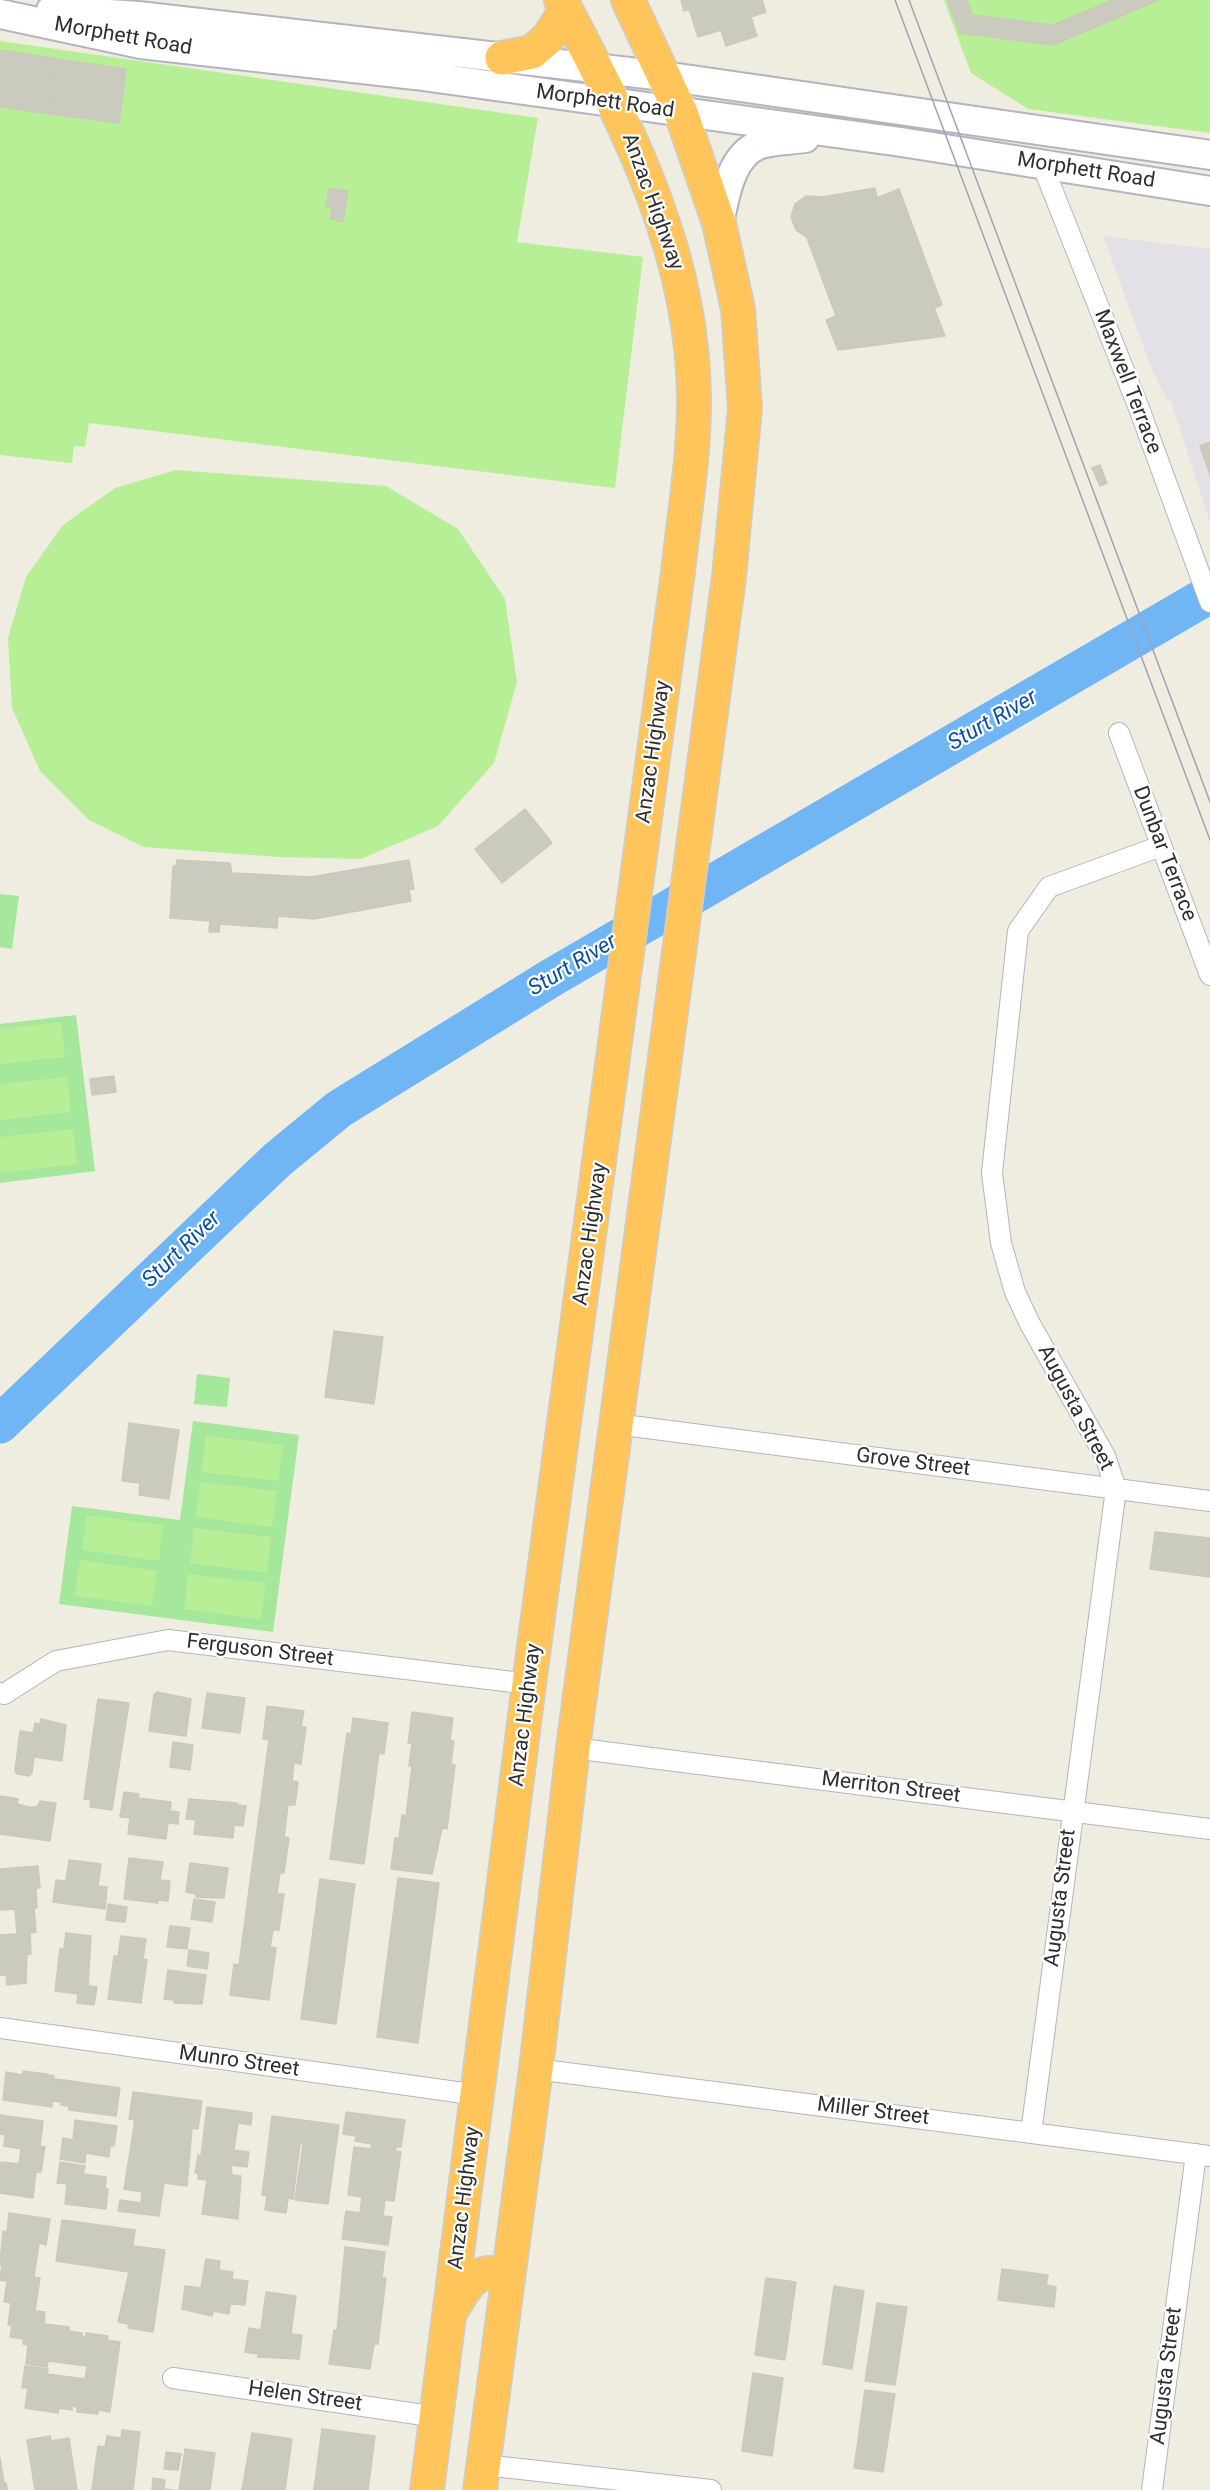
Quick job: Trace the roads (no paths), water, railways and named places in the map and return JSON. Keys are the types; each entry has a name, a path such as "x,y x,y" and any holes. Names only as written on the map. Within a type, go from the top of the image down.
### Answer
{"highway":[{"path":"482,2478 536,2068 573,1748 729,577 745,408 738,309 719,223 681,113 628,0"},
{"path":"502,58 532,52 548,38 563,5"},
{"name":"Anzac Highway","path":"427,2490 529,1684 678,572 694,401 688,323 677,262 639,156 615,104 563,5"},
{"path":"678,572 729,577"},
{"path":"569,1395 598,1388 623,1374"},
{"path":"549,1543 573,1500 582,1441 589,1433 616,1424"},
{"path":"459,2244 492,2245 505,2240 516,2222"},
{"path":"450,2311 468,2284 481,2274 495,2271 508,2278"}],"main road":[{"name":"Morphett Road","path":"0,7 138,16 664,76 1210,155"},
{"name":"Morphett Road","path":"0,14 141,44 415,75 833,133 1210,191"},
{"path":"719,223 726,189 740,158 758,146 833,133"}],"street":[{"name":"Maxwell Terrace","path":"1042,164 1140,411 1210,602"},
{"name":"Dunbar Terrace","path":"1119,732 1210,975"},
{"name":"Augusta Street","path":"1031,2133 1116,1489 1105,1456 1015,1292 1001,1244 992,1173 1018,931 1049,887 1161,846"},
{"name":"Grove Street","path":"616,1424 1210,1501"},
{"name":"Ferguson Street","path":"0,1694 4,1694 56,1661 168,1640 529,1684"},
{"name":"Merriton Street","path":"573,1748 1210,1829"},
{"name":"Munro Street","path":"0,2028 478,2096"},
{"name":"Miller Street","path":"536,2068 1203,2155"},
{"name":"Augusta Street","path":"1152,2490 1203,2155"},
{"name":"Helen Street","path":"173,2378 437,2417"},
{"path":"482,2478 711,2490"}],"waterway":[{"name":"Sturt River","path":"0,1424 277,1160 339,1109 551,978 1210,594"}],"tram line":[{"path":"895,0 1210,840"},
{"path":"909,0 1210,802"}]}
